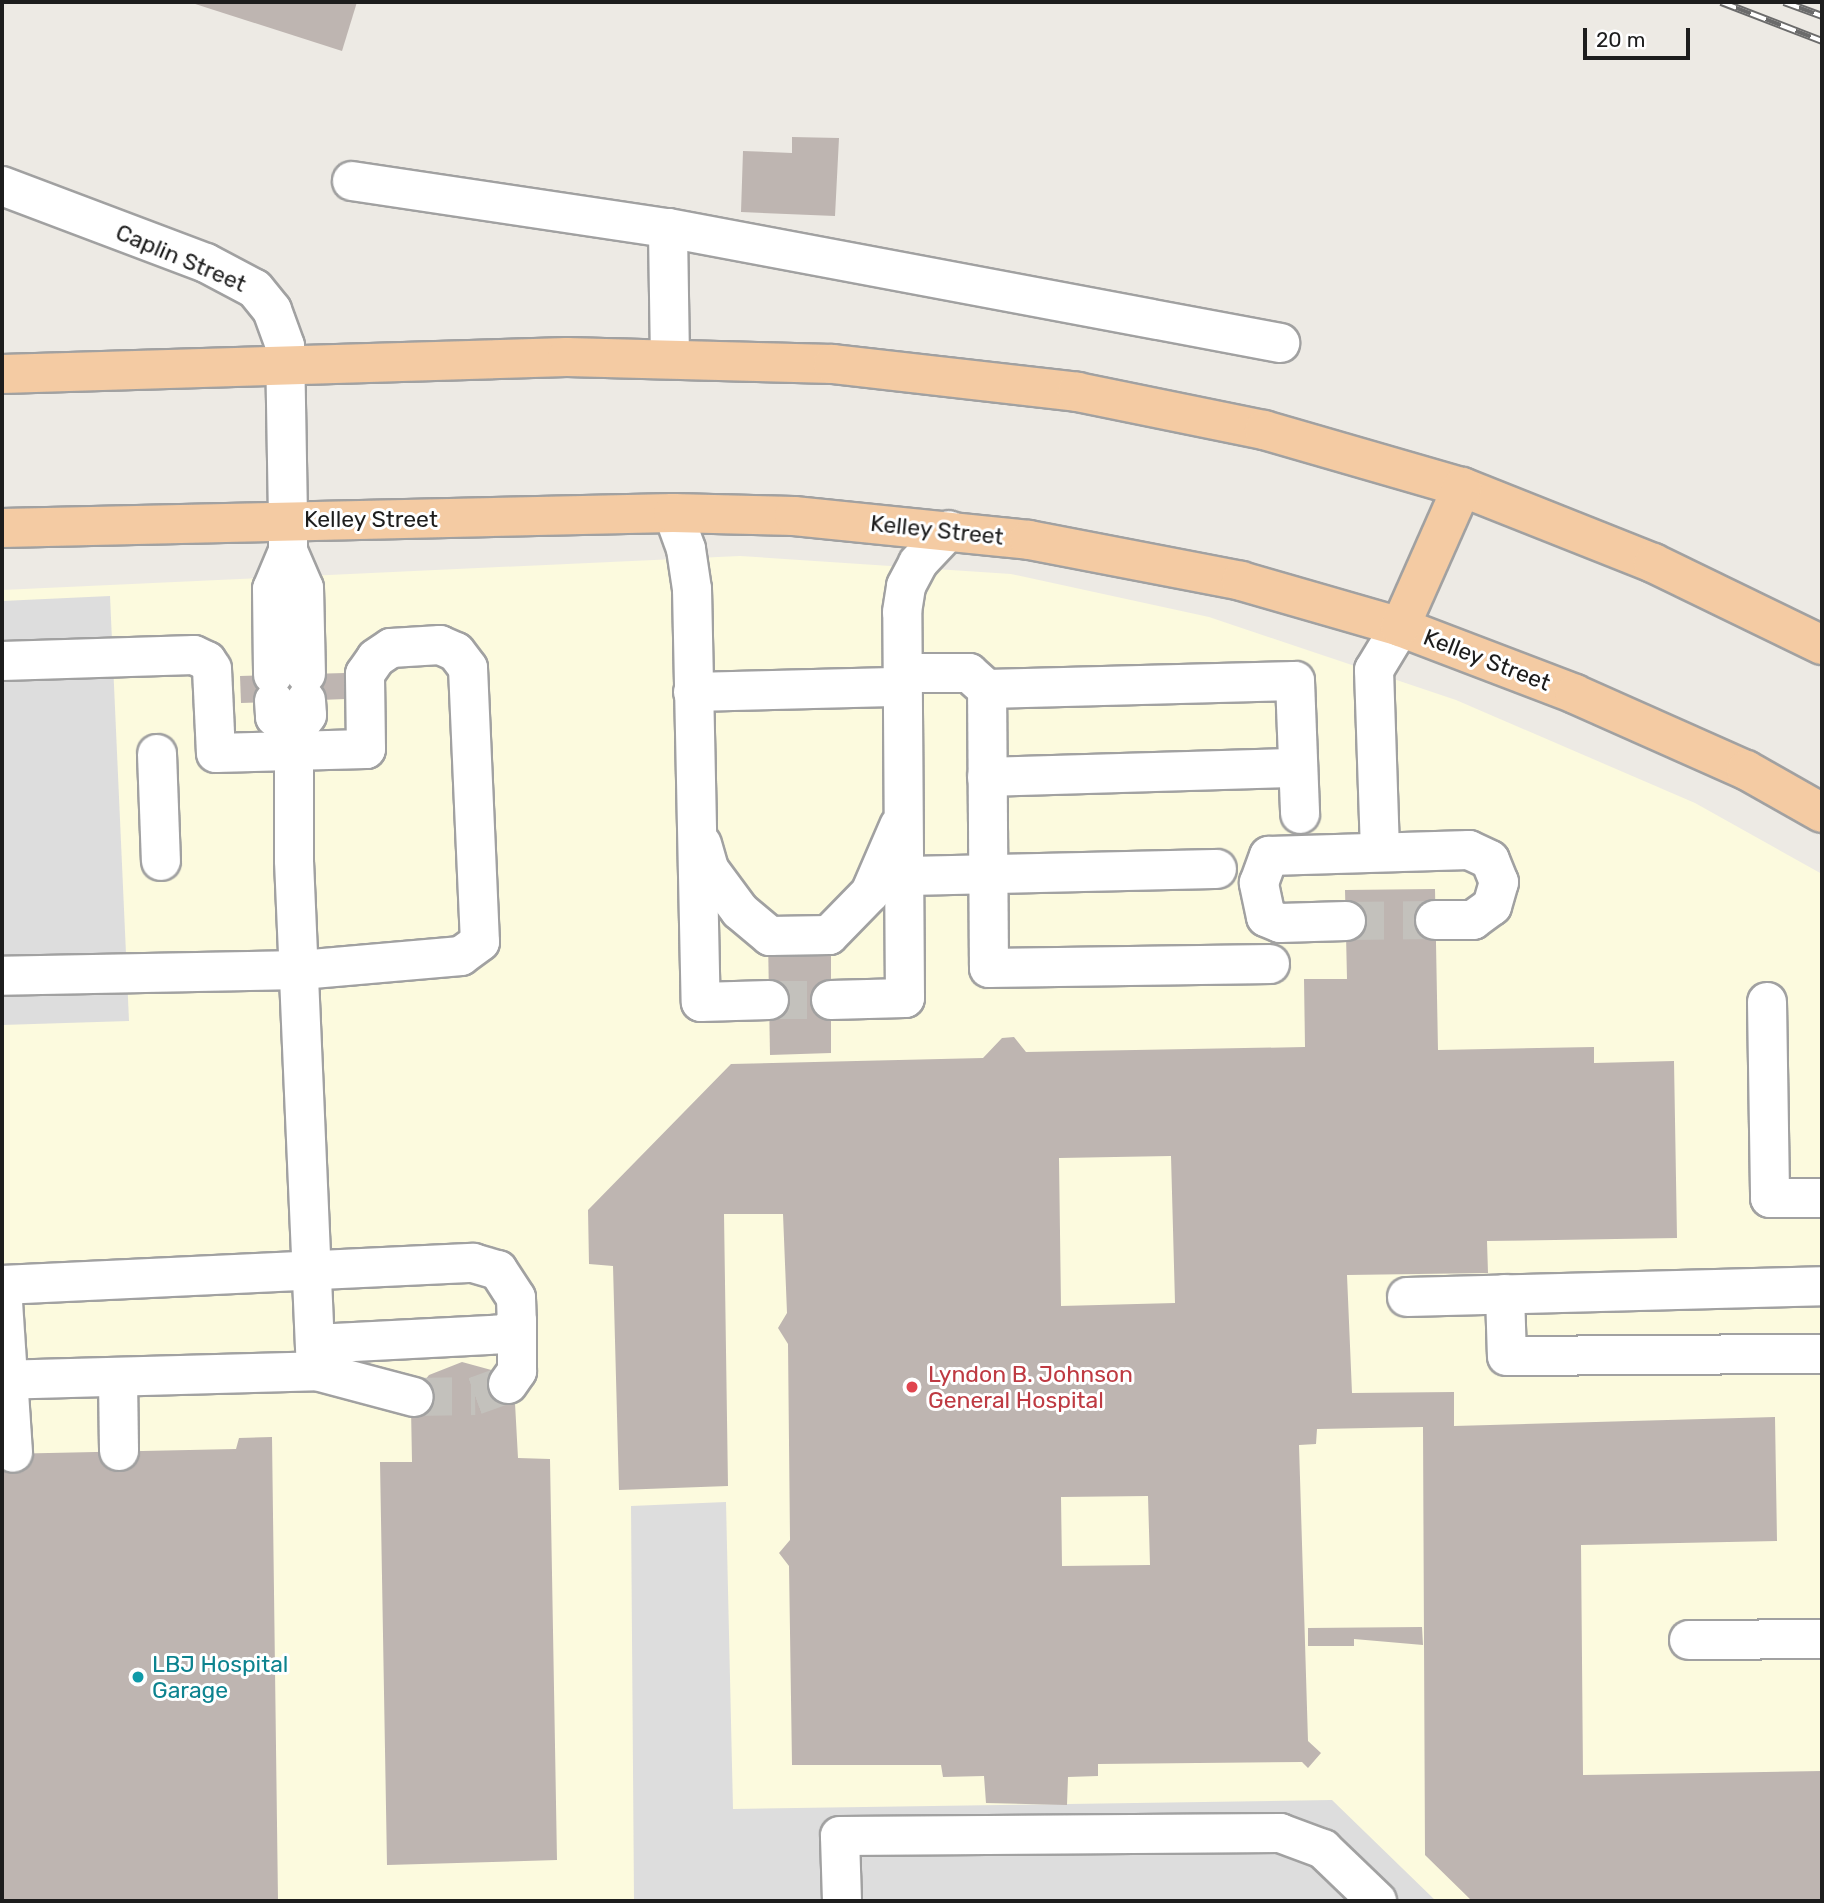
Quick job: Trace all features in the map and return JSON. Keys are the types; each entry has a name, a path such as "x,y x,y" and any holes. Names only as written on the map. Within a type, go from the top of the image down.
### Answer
{"main road":[{"path":"2,374 567,357 833,364 1077,392 1264,430 1462,487 1653,564 1822,645"},
{"path":"1400,627 1462,487"},
{"name":"Kelley Street","path":"2,528 288,535 673,513 794,516 949,530 1241,581 1400,627 1575,694 1746,770 1822,813"}],"street":[{"path":"352,181 668,228 1280,343"},
{"name":"Caplin Street","path":"2,186 206,263 255,289 281,327 286,366 288,535"},
{"path":"668,228 670,359"},
{"path":"673,513 686,549 692,589 701,1002 769,1000"},
{"path":"831,999 905,998 906,802 902,612 906,586 918,563 949,530"},
{"path":"288,535 304,588 291,706 309,1269 315,1357"},
{"path":"1380,851 1374,670 1400,627"},
{"path":"2,976 301,970 461,956 477,948 468,668 456,652 440,645 391,648 376,658 365,674 366,749 291,706"},
{"path":"2,661 194,655 212,669 216,753 291,706"},
{"path":"693,692 903,680 969,673 987,689 1296,681 1300,814"},
{"path":"987,689 989,968 1270,964"},
{"path":"157,754 161,861"},
{"path":"987,777 1297,768"},
{"path":"695,818 709,869 740,911 770,936 829,935 870,893 893,846 906,802"},
{"path":"1346,921 1280,923 1266,917 1259,883 1269,856 1469,850 1490,860 1499,882 1492,906 1473,920 1435,920"},
{"path":"906,876 1217,869"},
{"path":"1767,1002 1770,1198 1822,1198"},
{"path":"13,1453 6,1380 2,1286 473,1263 498,1270 508,1279 516,1298 517,1371 508,1384"},
{"path":"1407,1297 1822,1286"},
{"path":"1505,1294 1507,1356 1822,1354"},
{"path":"6,1380 118,1378 315,1357 508,1334 517,1321"},
{"path":"315,1357 414,1397"},
{"path":"118,1378 119,1451"},
{"path":"1689,1640 1822,1639"},
{"path":"842,1901 840,1836 1280,1833 1323,1849 1377,1901"}],"shaded area":[{"name":"Lyndon B. Johnson General Hospital","path":"740,556 1011,574 1209,617 1456,700 1695,803 1822,874 1822,1901 2,1901 2,590"},
{"path":"110,596 129,1021 2,1025 2,601"},
{"path":"726,1502 733,1809 1332,1800 1436,1901 634,1901 631,1506"}],"building":[{"path":"189,2 357,2 342,51"},
{"path":"792,137 839,138 835,216 741,212 743,151 792,153"},
{"path":"345,673 346,699 241,703 240,676"},
{"path":"1435,889 1438,1050 1594,1047 1594,1063 1674,1061 1677,1238 1487,1241 1488,1273 1347,1275 1352,1393 1454,1392 1454,1426 1775,1417 1777,1541 1581,1545 1583,1775 1822,1771 1822,1901 1472,1901 1425,1855 1423,1427 1317,1429 1316,1444 1299,1445 1308,1741 1321,1753 1308,1768 1302,1762 1098,1764 1098,1776 1068,1777 1067,1805 986,1803 984,1776 943,1777 941,1765 792,1765 789,1566 779,1553 790,1540 788,1344 778,1328 787,1313 783,1214 724,1214 728,1486 619,1490 613,1266 589,1264 588,1210 731,1064 983,1058 1002,1038 1014,1037 1026,1052 1305,1047 1304,979 1347,979 1345,890","holes":["1171,1156 1175,1303 1061,1306 1059,1158","1148,1496 1150,1565 1062,1566 1061,1497"]},
{"path":"831,937 831,1053 770,1055 768,939"},
{"path":"462,1362 495,1371 508,1384 515,1403 518,1458 550,1459 557,1860 387,1865 380,1462 412,1462 411,1408 417,1390 429,1375"},
{"name":"LBJ Hospital Garage","path":"272,1437 278,1901 2,1901 2,1454 236,1449 239,1438"},
{"path":"1422,1627 1423,1645 1354,1639 1354,1646 1308,1646 1308,1628"}],"tunnel":[{"path":"1346,921 1435,920"},
{"path":"769,1000 831,1000"},
{"path":"414,1397 475,1396 508,1384"}],"railway":[{"path":"1721,2 1822,41"},
{"path":"1784,2 1822,16"}],"place":[{"name":"Lyndon B. Johnson General Hospital","path":"912,1387"},
{"name":"LBJ Hospital Garage","path":"138,1677"}]}
